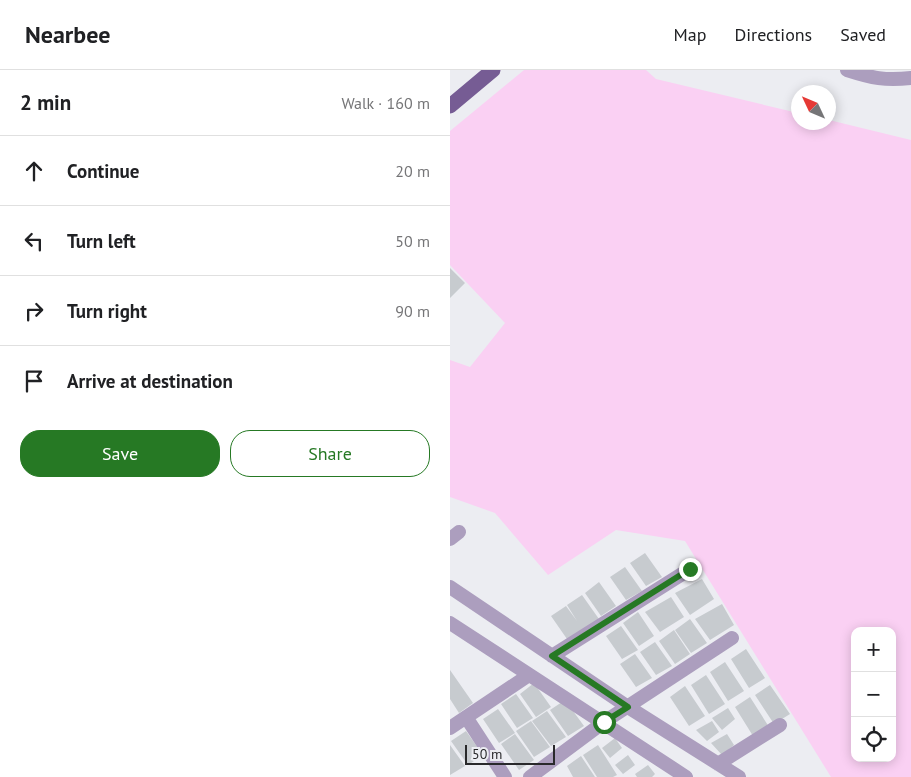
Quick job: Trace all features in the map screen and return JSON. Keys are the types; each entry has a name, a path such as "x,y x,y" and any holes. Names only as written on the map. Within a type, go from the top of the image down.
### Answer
{"main road":[{"path":"450,106 493,70"}],"street":[{"path":"847,70 866,76 890,80 911,78"},
{"path":"552,656 690,569"},
{"path":"450,587 628,707 738,777"},
{"path":"450,622 686,777"},
{"path":"530,777 604,722 732,638"},
{"path":"450,728 529,675"},
{"path":"466,717 504,777"},
{"path":"718,764 780,725"}],"shaded area":[{"path":"524,70 646,70 656,79 791,111 791,130 836,130 836,122 911,140 911,777 831,777 685,541 616,530 548,575 495,513 450,497 450,360 470,367 505,323 450,265 450,131"}],"building":[{"path":"450,268 465,283 450,298"},
{"path":"645,553 662,577 646,586 630,563"},
{"path":"625,567 642,591 626,600 610,577"},
{"path":"702,579 714,599 690,615 675,593"},
{"path":"599,582 616,606 601,616 585,593"},
{"path":"582,595 599,619 567,639 551,616 566,606 577,621 567,605"},
{"path":"671,597 684,617 660,632 645,612"},
{"path":"722,604 734,625 710,640 695,619"},
{"path":"638,612 654,636 639,646 623,623"},
{"path":"690,619 707,643 691,653 675,630"},
{"path":"621,626 638,650 622,659 606,636"},
{"path":"674,630 690,654 675,664 659,641"},
{"path":"655,642 672,666 656,675 640,652"},
{"path":"746,649 765,678 749,688 731,659"},
{"path":"635,654 652,678 636,687 620,664"},
{"path":"725,662 744,691 728,701 710,672"},
{"path":"450,670 473,703 459,713 450,699"},
{"path":"706,675 725,704 709,714 691,685"},
{"path":"534,683 551,707 536,717 520,694"},
{"path":"770,685 790,714 774,724 755,695"},
{"path":"685,686 705,716 689,726 670,697"},
{"path":"516,694 533,718 517,728 501,704"},
{"path":"750,697 769,727 753,736 735,707"},
{"path":"565,700 584,726 568,736 550,710"},
{"path":"728,708 735,719 722,730 712,718"},
{"path":"498,709 515,733 499,743 483,719"},
{"path":"547,711 566,737 551,746 532,721"},
{"path":"531,721 550,747 534,757 516,731"},
{"path":"712,721 719,732 707,741 696,730"},
{"path":"466,731 483,755 468,765 451,741"},
{"path":"515,734 534,760 519,770 501,744"},
{"path":"727,734 734,745 722,755 711,743"},
{"path":"615,738 622,748 610,758 602,748"},
{"path":"450,745 465,766 450,775"},
{"path":"598,745 617,775 613,777 597,777 583,755"},
{"path":"628,755 635,765 623,774 615,765"},
{"path":"581,756 595,777 573,777 567,766"},
{"path":"648,765 655,774 652,777 637,777 635,774"}],"route":[{"path":"604,722 628,707 552,656 690,569"}]}
